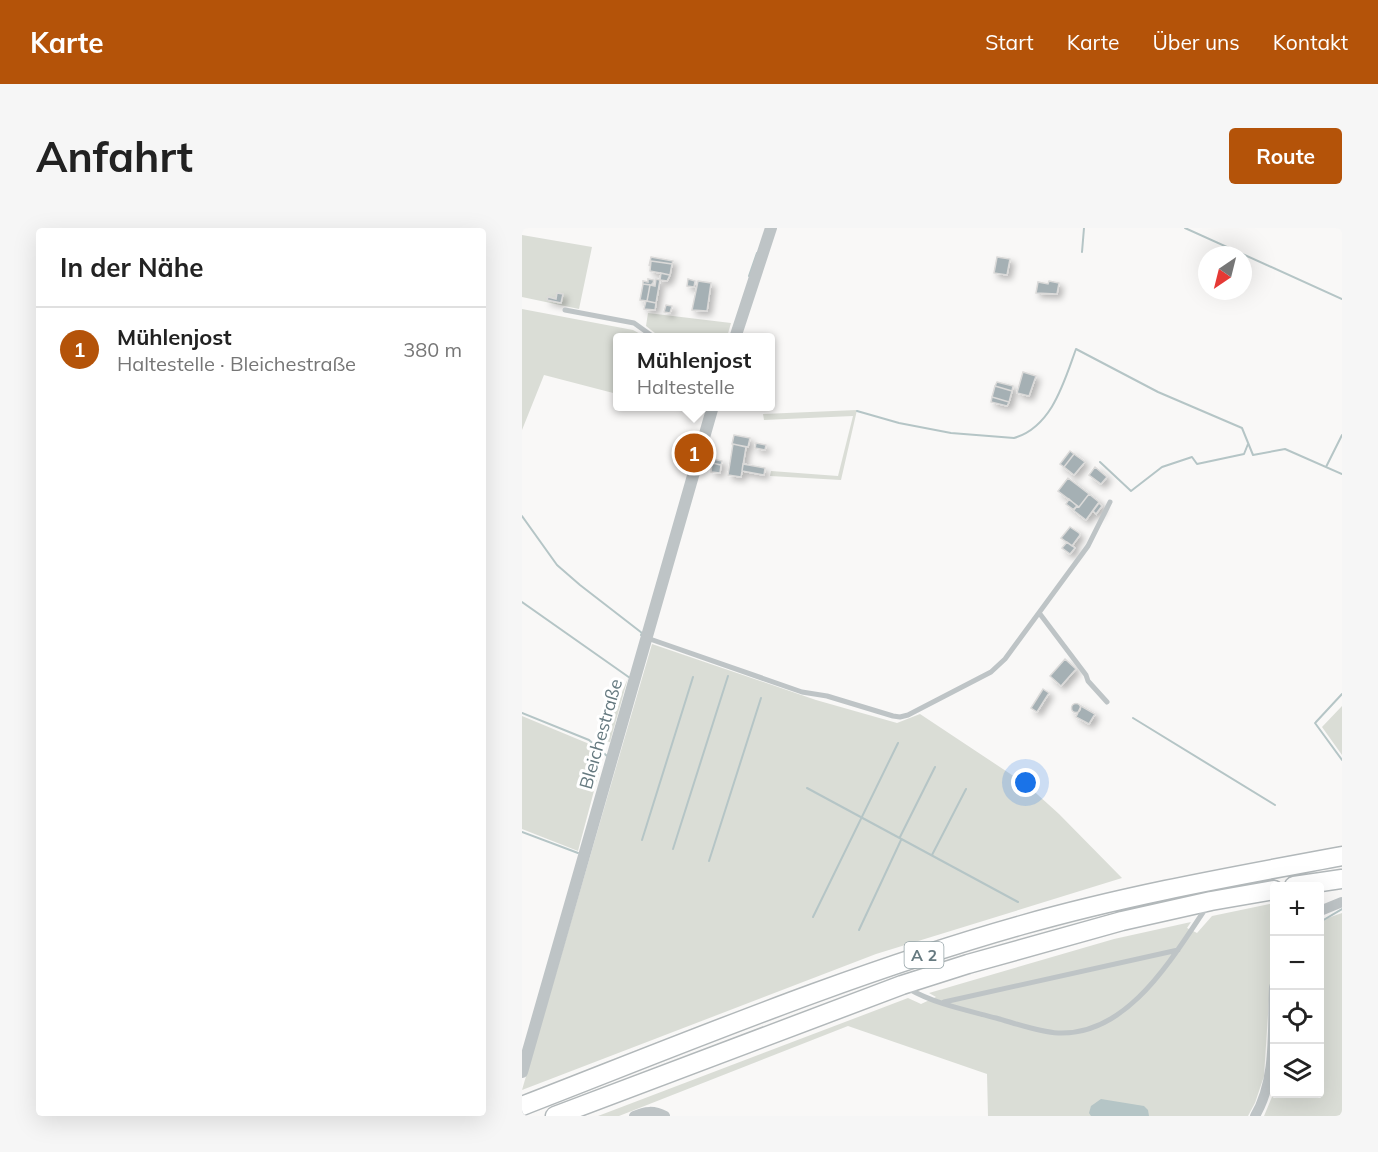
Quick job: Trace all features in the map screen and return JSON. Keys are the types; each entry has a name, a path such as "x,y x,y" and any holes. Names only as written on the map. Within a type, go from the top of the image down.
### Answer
{"highway":[{"name":"A 2","path":"522,1106 841,984 1012,927 1190,884 1342,856"},
{"path":"1321,882 1342,879"},
{"name":"A 2","path":"555,1116 902,985 1034,944 1122,921 1211,901 1270,891"}],"street":[{"path":"737,333 771,228"},
{"name":"Bleichestraße","path":"522,1072 712,411"},
{"path":"1324,909 1342,902"},
{"path":"1255,1116 1261,1107 1269,1078 1275,990"},
{"path":"634,1116 643,1112 657,1112 665,1116"}],"lane":[{"path":"565,310 634,323 648,333"},
{"path":"647,638 802,692 827,696 900,717 908,715 992,672 1005,659 1088,546 1110,502"},
{"path":"1040,614 1086,675 1088,681 1107,702"},
{"path":"902,985 924,998 1012,1023 1058,1033 1082,1031 1106,1023 1139,998 1178,950 1211,901"},
{"path":"942,1003 1178,950"}],"shaded area":[{"path":"522,235 592,247 579,309 522,297"},
{"path":"522,309 633,330 639,333 613,333 613,393 544,375 522,430"},
{"path":"648,313 731,323 728,333 655,333 646,326"},
{"path":"857,410 841,480 770,476 771,471 838,476 853,416 764,420 763,414"},
{"path":"652,644 816,700 897,723 920,714 1027,785 1122,878 876,954 522,1090"},
{"path":"628,678 610,742 602,740"},
{"path":"1342,706 1342,755 1322,727"},
{"path":"522,716 587,743 603,757 578,851 522,829"},
{"path":"1270,904 1270,984 1264,1076 1248,1116 988,1116 987,1074 848,1026 619,1116 598,1116 908,998 921,1004 936,997 929,993 1114,939 1191,922 1187,928 1197,933 1212,916"},
{"path":"1342,913 1342,1116 1264,1116 1272,1098 1324,1098 1325,919"},
{"path":"1101,1099 1144,1106 1149,1116 1091,1116 1089,1113 1091,1106"}],"building":[{"path":"651,257 673,261 672,264 651,261 649,266"},
{"path":"997,257 1010,259 1007,275 994,273"},
{"path":"651,261 672,264 670,275 650,271"},
{"path":"661,273 670,275 667,281 660,280"},
{"path":"648,279 654,280 653,283 643,284 643,281 648,282"},
{"path":"656,279 660,280 656,303 647,301 650,285 655,286"},
{"path":"688,279 695,281 694,287 687,286"},
{"path":"698,281 711,283 707,311 692,310"},
{"path":"1049,281 1059,283 1057,294 1036,293 1038,282 1048,284"},
{"path":"643,284 650,285 647,301 640,300"},
{"path":"557,293 563,294 561,303 547,300 548,297 556,299"},
{"path":"646,301 656,303 655,310 644,309"},
{"path":"666,305 672,306 670,313 664,312"},
{"path":"1023,372 1036,376 1029,396 1017,393"},
{"path":"997,382 1013,386 1012,391 995,386"},
{"path":"995,386 1012,391 1009,402 992,397"},
{"path":"992,397 1009,402 1007,406 991,402"},
{"path":"734,435 750,438 748,447 732,444"},
{"path":"756,443 766,445 765,450 755,448"},
{"path":"733,444 746,447 741,477 728,475"},
{"path":"1070,451 1074,454 1064,467 1060,464"},
{"path":"1074,454 1085,462 1074,475 1064,467"},
{"path":"713,459 722,461 721,465 712,463"},
{"path":"712,463 721,465 720,473 711,472"},
{"path":"743,464 765,468 764,475 742,471"},
{"path":"1095,467 1107,477 1101,484 1089,475"},
{"path":"1068,478 1089,494 1079,507 1058,491"},
{"path":"1089,494 1099,502 1086,520 1073,510 1079,507"},
{"path":"1069,499 1077,506 1074,510 1066,504"},
{"path":"1099,503 1102,506 1096,514 1093,511"},
{"path":"1070,527 1080,535 1072,546 1061,538"},
{"path":"1067,542 1075,548 1070,554 1062,548"},
{"path":"1065,659 1076,669 1061,686 1050,676"},
{"path":"1043,689 1049,693 1037,712 1031,708"},
{"path":"1076,704 1080,708 1076,712 1072,708"},
{"path":"1081,706 1095,714 1089,724 1076,717"}],"waterway":[{"path":"1082,252 1084,228"},
{"path":"1185,228 1342,299"},
{"path":"749,276 757,253"},
{"path":"857,411 899,423 951,433 1014,438 1027,432 1047,414 1061,389 1076,349 1158,392 1242,428 1253,455 1285,449 1342,474"},
{"path":"1326,467 1342,435"},
{"path":"1100,462 1131,491 1162,467 1192,457 1197,464 1244,454 1248,444"},
{"path":"522,516 557,565 642,633 641,635"},
{"path":"522,602 630,678"},
{"path":"673,849 728,676"},
{"path":"642,840 693,677"},
{"path":"1316,722 1342,694"},
{"path":"709,861 761,698"},
{"path":"522,713 589,740 607,756"},
{"path":"1133,718 1275,805"},
{"path":"1315,723 1342,760"},
{"path":"813,917 898,743"},
{"path":"900,837 935,767"},
{"path":"807,788 1018,902"},
{"path":"932,855 966,789"},
{"path":"522,832 578,853"},
{"path":"859,930 901,840"},
{"path":"1324,920 1342,909"}],"place":[{"name":"Mühlenjost","path":"694,453"}]}
